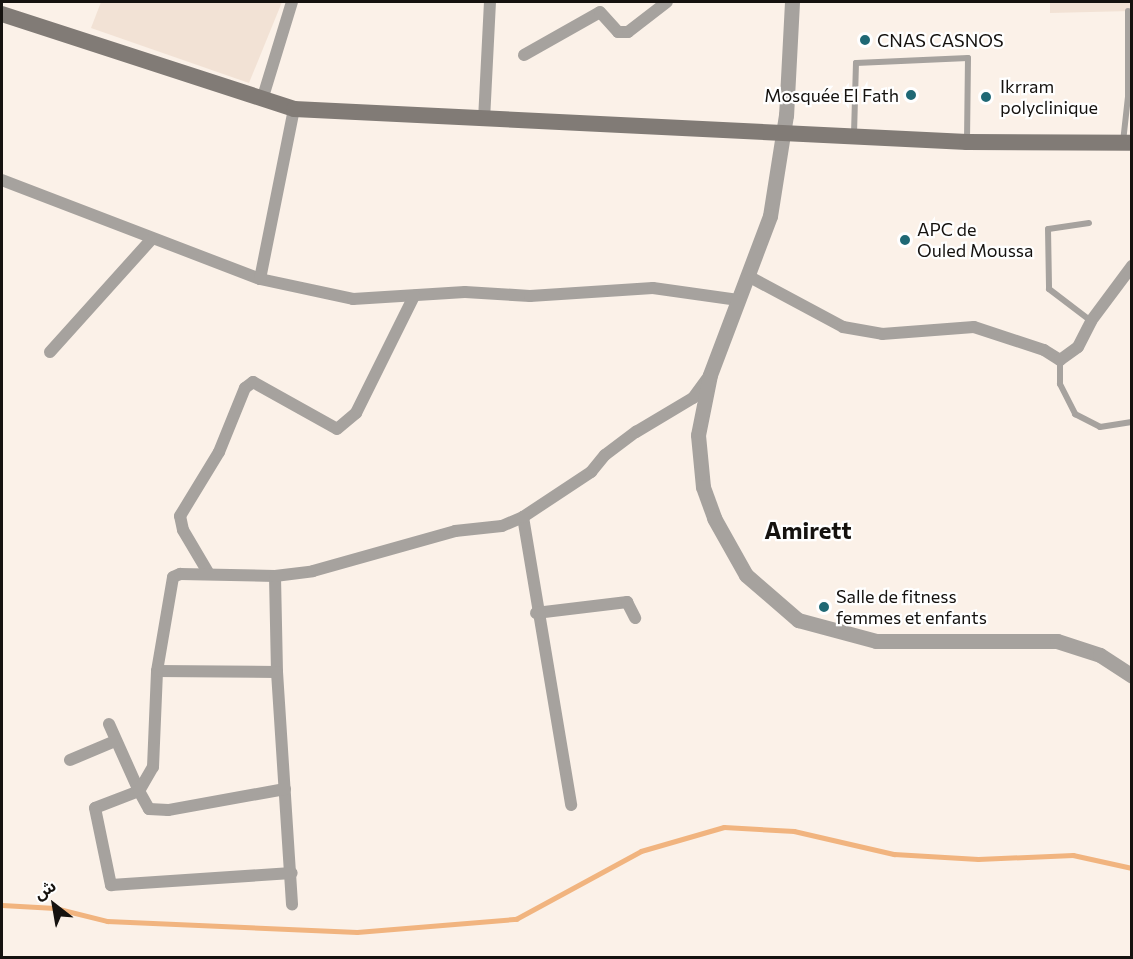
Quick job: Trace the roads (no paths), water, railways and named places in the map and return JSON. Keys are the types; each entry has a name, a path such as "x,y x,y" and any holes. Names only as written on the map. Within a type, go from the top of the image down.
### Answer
{"main road":[{"path":"2,14 294,109 968,142 1127,144"}],"street":[{"path":"262,100 292,2"},
{"path":"484,120 490,2"},
{"path":"524,55 600,12 618,32 628,32 667,2"},
{"path":"792,2 786,115 770,216 710,375 698,435 703,488 714,518 746,575 798,620 876,641 1057,641 1100,655 1131,676"},
{"path":"260,279 294,109"},
{"path":"2,180 151,240 260,279 353,299 465,292 530,296 653,288 738,300"},
{"path":"50,352 151,240"},
{"path":"748,276 843,327 882,334 974,327 1044,350 1060,360 1078,347 1091,321 1131,266"},
{"path":"209,574 183,530 180,516 219,452 245,388 253,382 337,429 356,413 414,296"},
{"path":"292,873 111,885 95,808 139,791 153,767 157,670 170,581 180,573 275,576 313,571 455,531 502,526 523,517 591,472 605,455 636,432 693,398 710,375"},
{"path":"523,517 536,613 571,805"},
{"path":"275,576 277,672 292,873 292,905"},
{"path":"536,613 627,602 635,618"},
{"path":"157,670 277,672"},
{"path":"109,724 115,741 149,809 168,810 285,789"},
{"path":"70,759 115,741"}],"lane":[{"path":"1127,144 1128,11"},
{"path":"854,137 856,63 968,58 968,142"},
{"path":"1089,223 1048,229 1049,289 1091,321"},
{"path":"1060,360 1060,384 1075,414 1100,427 1131,422"}],"waterway":[{"path":"2,905 55,908 107,921 357,932 516,919 641,851 724,827 794,831 894,854 978,859 1073,855 1132,868"}],"place":[{"name":"CNAS CASNOS","path":"865,40"},
{"name":"Mosquée El Fath","path":"911,95"},
{"name":"Ikrram polyclinique","path":"986,97"},
{"name":"APC de Ouled Moussa","path":"905,240"},
{"name":"Salle de fitness femmes et enfants","path":"824,607"}],"district":[{"name":"Amirett","path":"808,530"}]}
